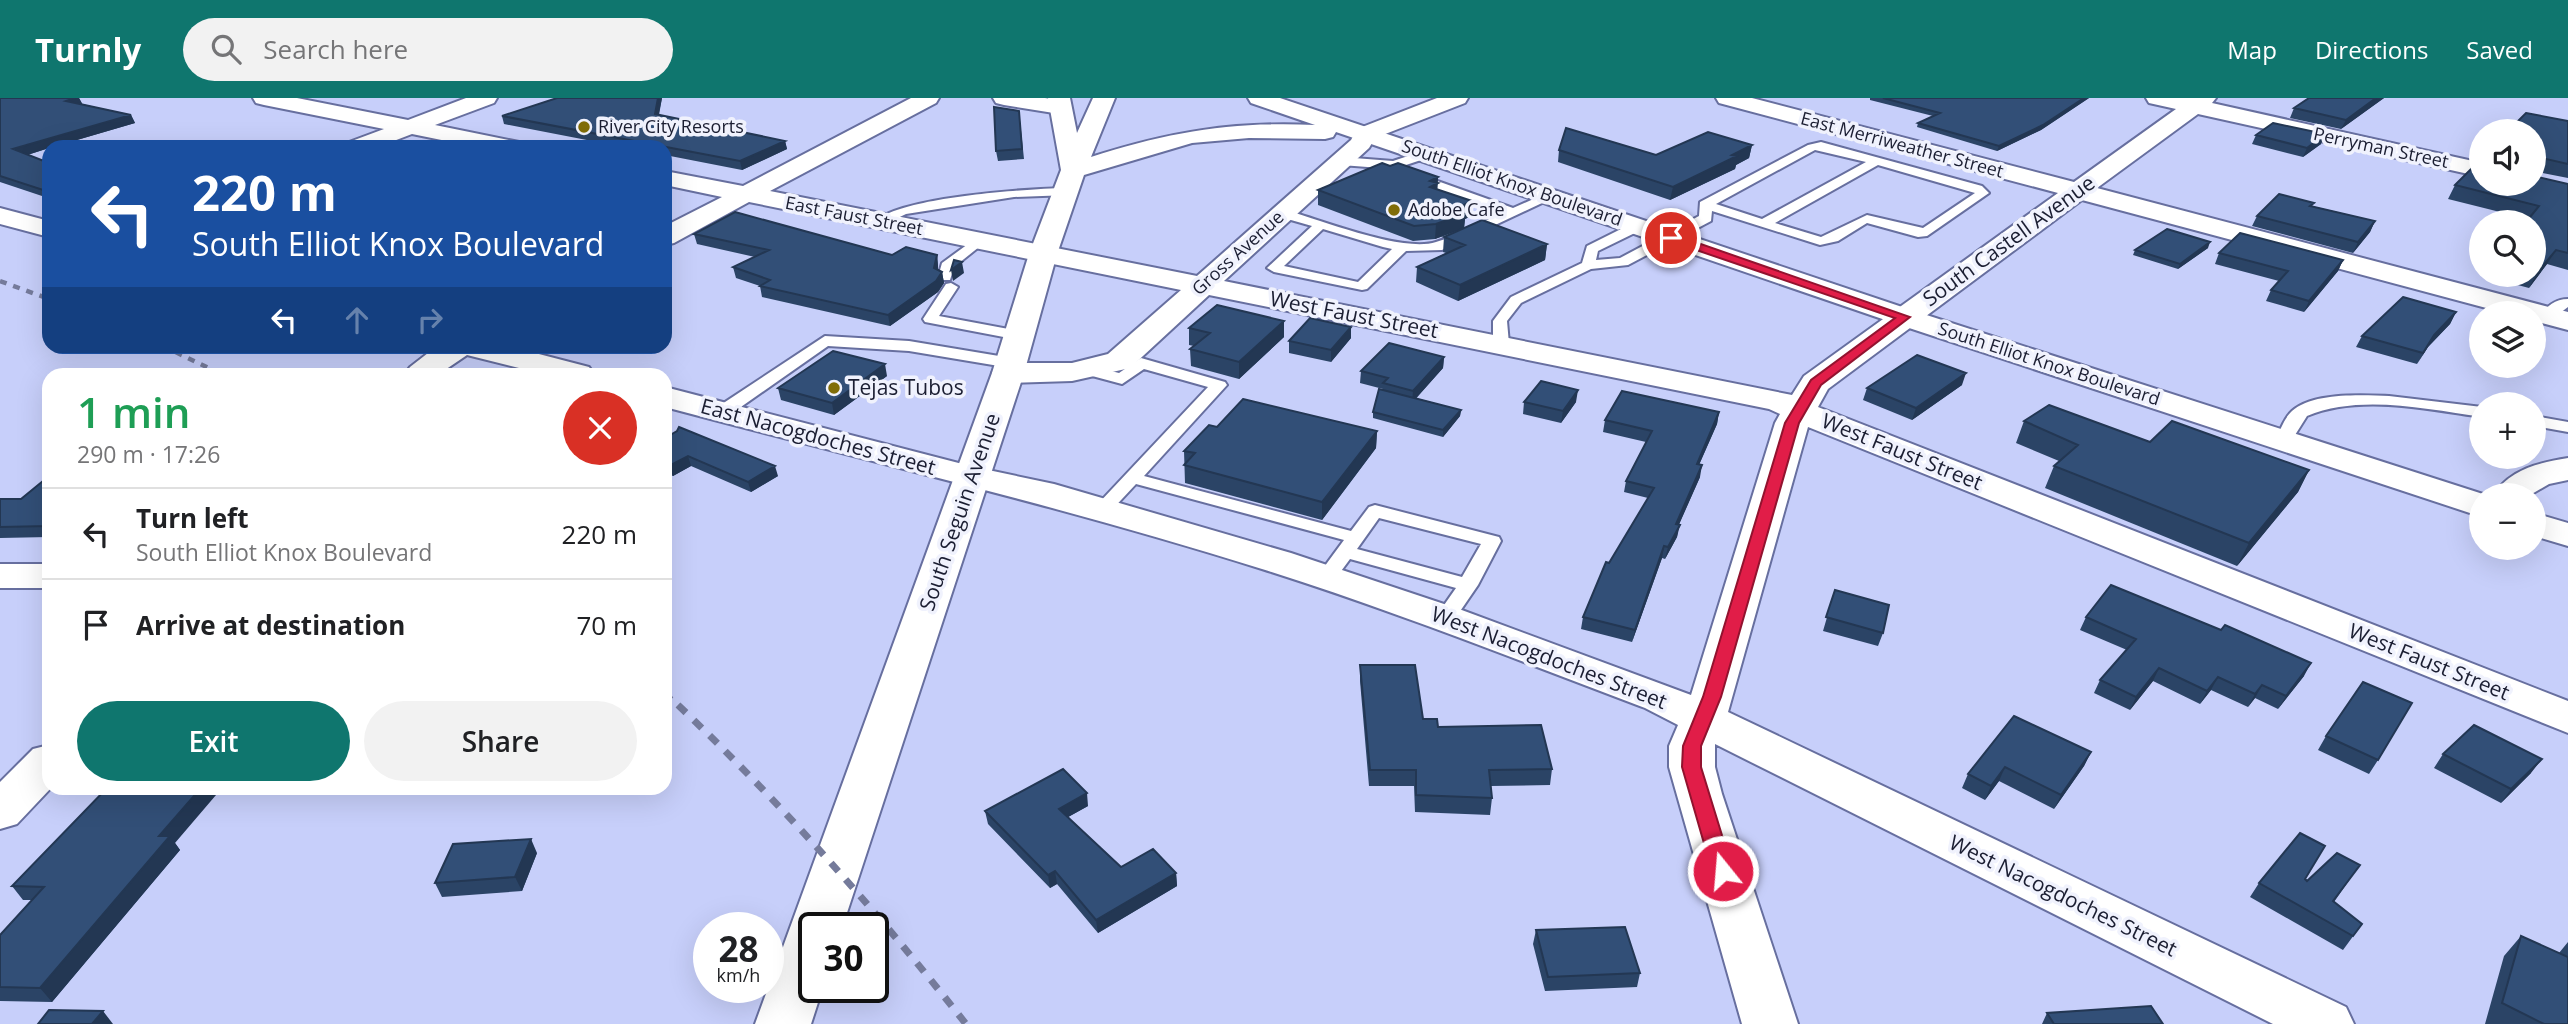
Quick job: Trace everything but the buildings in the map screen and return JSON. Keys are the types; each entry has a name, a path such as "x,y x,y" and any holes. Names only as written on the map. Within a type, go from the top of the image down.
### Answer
{"street":[{"path":"264,98 476,140"},
{"path":"376,140 486,98"},
{"path":"672,233 928,98"},
{"path":"1004,98 1060,103 1069,181 1172,141 1208,135 1283,130 1365,134"},
{"name":"South Seguin Avenue","path":"821,912 1009,368 1043,254 1069,181 1104,98"},
{"name":"South Elliot Knox Boulevard","path":"1259,98 1904,317 2469,502"},
{"name":"Gross Avenue","path":"1009,368 1087,370 1119,361 1361,143 1365,134 1457,98"},
{"name":"East Merriweather Street","path":"1727,98 2077,192 2561,313"},
{"name":"Perryman Street","path":"2157,98 2199,102 2469,167"},
{"name":"South Castell Avenue","path":"1770,1024 1692,767 1692,746 1712,697 1792,423 1815,383 2199,102"},
{"name":"East Faust Street","path":"672,179 1043,254"},
{"path":"0,216 42,227"},
{"name":"West Faust Street","path":"1043,254 1501,344 1763,398 1800,409 1843,430 2568,718"},
{"path":"428,368 448,354"},
{"path":"501,354 555,368"},
{"name":"East Nacogdoches Street","path":"672,399 971,477"},
{"path":"2522,483 2568,469"},
{"name":"West Nacogdoches Street","path":"971,477 1041,492 1102,510 1343,556 1457,601 2326,1024"},
{"path":"2546,528 2568,535"},
{"path":"1,576 42,576"},
{"path":"0,811 42,768"},
{"path":"783,1024 798,981"}],"lane":[{"path":"1821,146 1983,192 1927,232 1918,233 1867,219 1860,220 1830,241 1820,241 1705,205 1812,147 1821,146"},
{"path":"1341,161 1394,166 1426,154"},
{"path":"1764,223 1877,161"},
{"path":"1383,165 1513,213"},
{"path":"881,222 903,211 1014,194 1069,181"},
{"path":"1282,213 1402,247 1437,247 1551,195"},
{"path":"1501,344 1500,321 1516,300 1588,265 1623,262 1671,238 1706,218 1705,205"},
{"path":"1320,225 1274,268 1362,286 1402,247"},
{"path":"1588,265 1592,249 1638,226"},
{"path":"979,240 947,266 947,282 930,319 1019,335"},
{"path":"722,412 825,341 909,346 1009,368"},
{"path":"1087,370 1122,379 1140,363 1219,385 1102,510"},
{"path":"2284,439 2298,414 2323,402 2385,401 2469,411"},
{"path":"2546,423 2568,427"},
{"path":"1132,478 1343,556 1375,511 1492,541 1457,601"}],"railway":[{"path":"0,281 42,296"},
{"path":"180,354 209,368"},
{"path":"672,700 680,707"},
{"path":"678,705 717,742 828,859 966,1024"}],"place":[{"name":"River City Resorts","path":"584,127"},
{"name":"Adobe Cafe","path":"1394,210"},
{"name":"Tejas Tubos","path":"834,388"}],"route":[{"path":"1671,238 1904,317 1815,383 1792,423 1712,697 1692,746 1692,767 1723,871"}]}
